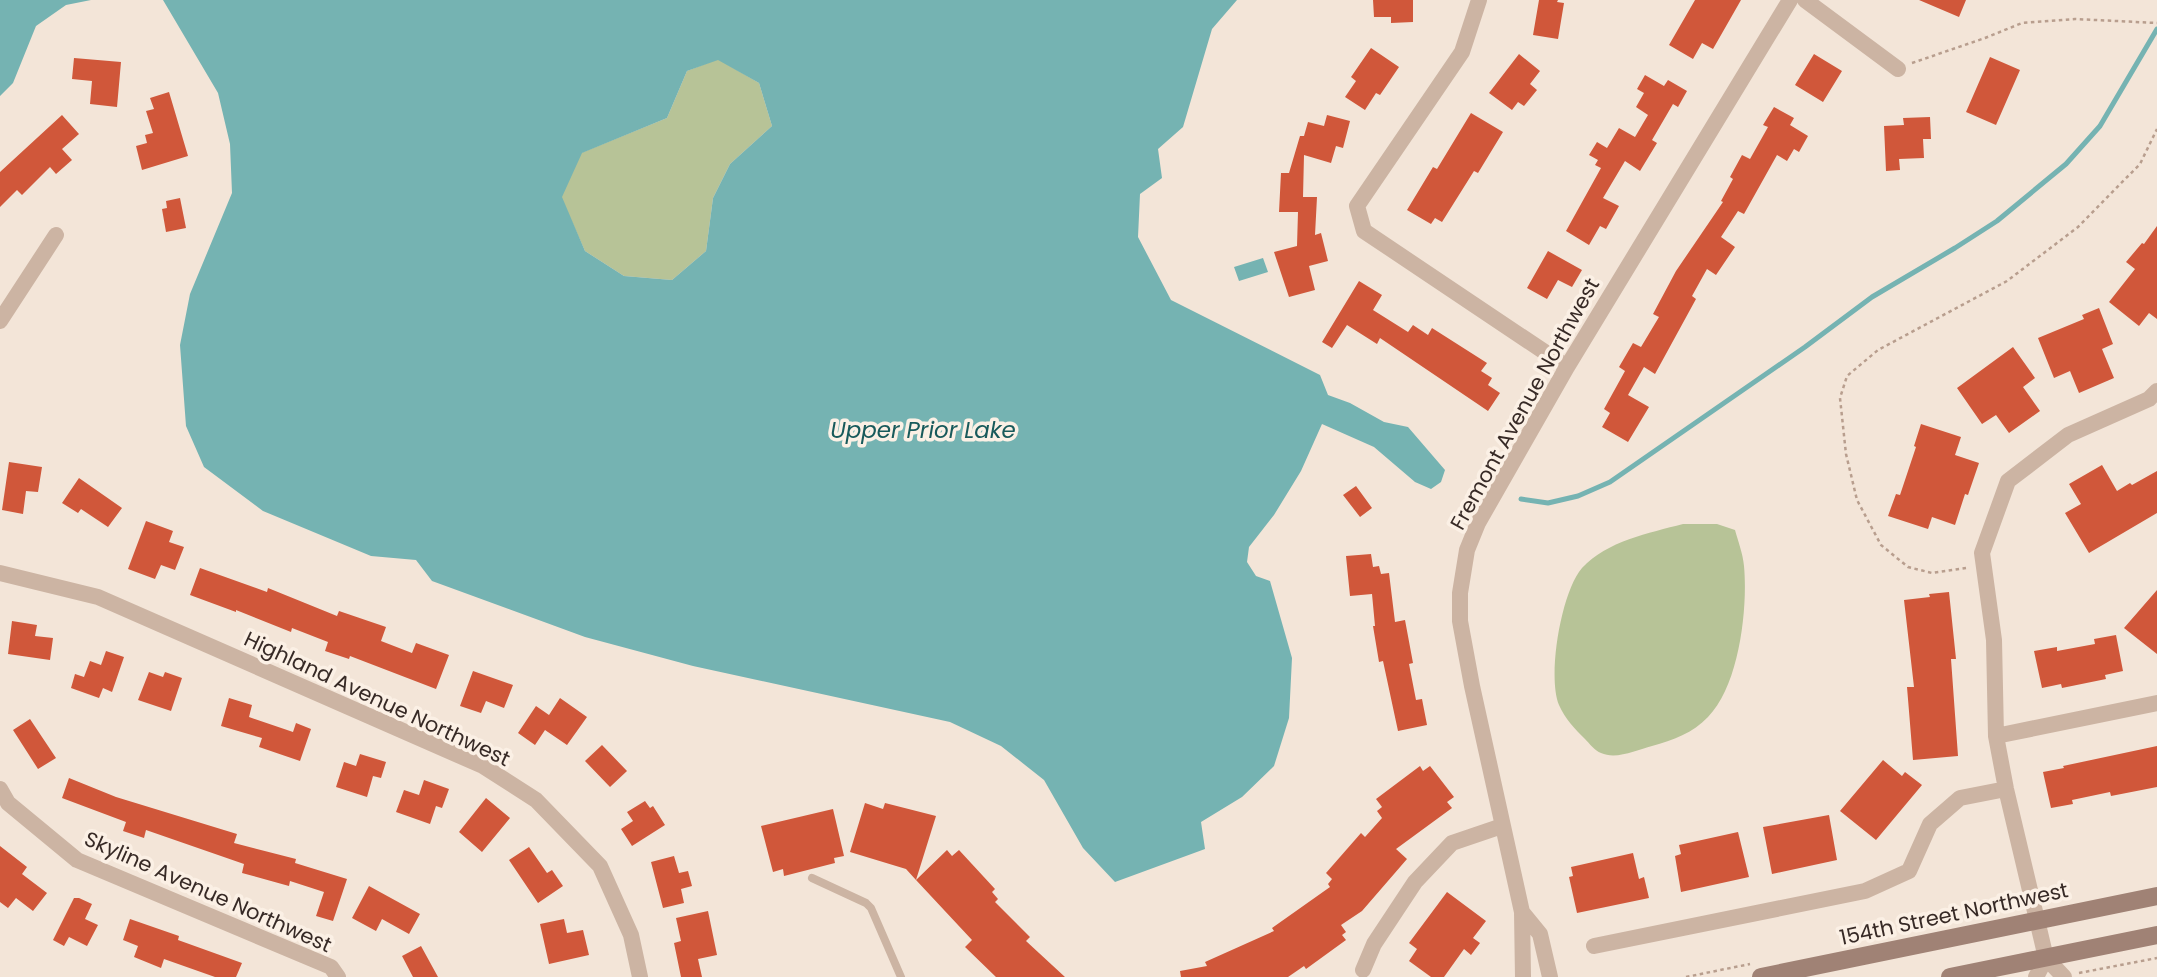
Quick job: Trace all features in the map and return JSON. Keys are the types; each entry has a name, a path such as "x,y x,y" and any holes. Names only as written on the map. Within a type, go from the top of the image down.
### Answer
{"street":[{"path":"1479,0 1462,52 1357,206 1364,231 1567,367"},
{"name":"Fremont Avenue Northwest","path":"1523,977 1522,912 1460,621 1460,593 1467,550 1478,523 1567,367 1790,0"},
{"path":"1805,0 1898,69"},
{"path":"0,321 56,235"},
{"path":"2068,976 2046,958 2006,789 1996,736 1994,640 1982,554 2008,481 2068,435 2149,400 2157,391"},
{"name":"Highland Avenue Northwest","path":"0,573 98,597 483,766 536,800 600,866 631,935 640,977"},
{"path":"1996,736 2157,703"},
{"name":"Skyline Avenue Northwest","path":"0,789 8,803 77,860 331,967 338,977"},
{"path":"1594,946 1865,891 1909,871 1930,824 1960,798 2006,789"},
{"path":"1363,970 1374,944 1415,882 1452,843 1502,826"},
{"name":"154th Street Northwest","path":"1760,977 2157,896"},
{"name":"Fremont Avenue Northwest","path":"1522,912 1540,934 1550,977"},
{"path":"1950,977 2157,935"},
{"path":"2036,977 2046,958"}],"lane":[{"path":"812,878 871,908 901,977"}],"path":[{"path":"1898,69 2022,23 2075,19 2157,23"},
{"path":"1983,566 1932,573 1908,567 1881,545 1857,500 1846,454 1840,398 1847,376 1878,350 2007,281 2078,227 2140,164 2157,130"},
{"path":"2068,976 2157,958"},
{"path":"2081,972 2083,977"}],"green space":[{"path":"718,59 759,83 772,126 730,164 713,198 706,251 672,280 624,276 585,251 561,197 581,153 667,118 687,71"},
{"path":"1683,524 1717,524 1735,530 1743,561 1745,584 1743,624 1734,667 1719,703 1702,723 1689,732 1626,754 1601,753 1592,747 1567,719 1559,705 1556,692 1555,656 1568,596 1582,568 1604,551 1629,539"}],"water":[{"path":"0,0 91,0 66,5 36,26 13,83 0,96"},
{"name":"Upper Prior Lake","path":"163,0 1237,0 1212,29 1183,127 1158,149 1162,178 1140,194 1138,237 1171,300 1320,375 1328,395 1350,403 1384,422 1408,427 1445,470 1441,482 1431,489 1415,482 1374,447 1322,424 1301,471 1274,515 1249,547 1247,562 1256,576 1270,581 1292,658 1289,718 1274,766 1242,797 1201,822 1205,849 1115,882 1083,848 1044,780 1001,746 950,722 693,666 585,637 432,581 416,560 371,556 263,511 204,467 186,426 180,345 190,294 232,193 230,144 218,93","holes":["718,60 759,83 772,126 730,164 713,198 706,251 672,280 624,276 585,251 562,197 582,153 667,118 687,71"]},
{"path":"1263,258 1268,272 1239,281 1234,267"}],"building":[{"path":"1373,0 1413,0 1413,22 1391,23 1391,17 1374,17"},
{"path":"1539,0 1558,0 1557,2 1564,3 1558,39 1533,35"},
{"path":"1695,0 1741,0 1713,49 1702,43 1693,59 1669,45"},
{"path":"1919,0 1966,0 1959,17"},
{"path":"1371,48 1399,67 1380,95 1376,93 1365,110 1345,97 1356,81 1351,77"},
{"path":"1519,54 1540,71 1530,84 1537,90 1524,106 1518,102 1512,110 1489,93"},
{"path":"1814,54 1842,71 1823,102 1795,85"},
{"path":"1990,57 2020,70 1996,125 1966,112"},
{"path":"74,58 121,62 117,107 90,104 92,81 72,79"},
{"path":"1645,75 1664,86 1668,80 1687,91 1678,107 1673,104 1652,140 1657,143 1640,171 1625,161 1603,198 1619,206 1606,229 1600,226 1589,245 1566,231 1601,168 1595,165 1598,160 1589,155 1597,142 1607,148 1619,128 1635,137 1648,115 1636,107 1644,93 1637,89"},
{"path":"169,92 188,156 142,170 136,146 147,143 145,135 153,133 146,111 154,109 150,98"},
{"path":"1774,107 1794,118 1790,125 1808,136 1799,152 1794,149 1787,161 1777,155 1744,214 1738,211 1721,237 1735,247 1716,275 1707,269 1692,296 1696,299 1655,374 1644,367 1628,395 1649,407 1628,442 1602,427 1610,413 1604,409 1625,371 1619,367 1633,343 1641,347 1659,317 1653,314 1676,271 1723,202 1721,201 1733,179 1730,177 1742,155 1750,159 1768,127 1763,125"},
{"path":"1471,113 1503,132 1478,173 1474,171 1442,222 1435,218 1431,224 1407,210 1433,167 1437,169"},
{"path":"62,115 79,134 62,149 72,160 56,174 50,167 22,195 17,190 0,207 0,172"},
{"path":"1327,115 1350,121 1343,148 1336,146 1331,163 1304,155 1303,197 1317,197 1315,235 1321,233 1328,261 1309,266 1315,290 1289,297 1274,252 1297,246 1298,212 1279,212 1281,173 1289,173 1300,136 1304,136 1308,122 1324,126"},
{"path":"1930,117 1931,139 1923,139 1924,158 1899,159 1900,170 1886,171 1884,126 1904,125 1903,118"},
{"path":"180,198 186,228 166,232 162,209 167,208 166,201"},
{"path":"2157,226 2157,319 2149,313 2139,326 2109,302 2135,269 2126,262"},
{"path":"1548,251 1582,270 1572,287 1558,280 1547,299 1527,288"},
{"path":"1359,281 1382,295 1373,310 1408,332 1413,325 1428,335 1432,328 1487,363 1481,371 1492,378 1488,385 1500,393 1488,411 1380,338 1377,344 1347,325 1332,348 1322,342"},
{"path":"2099,308 2113,344 2102,349 2114,378 2079,393 2070,371 2054,378 2038,338 2084,319 2082,315"},
{"path":"2013,347 2035,378 2023,387 2040,411 2009,433 1996,415 1982,424 1957,388"},
{"path":"1921,424 1961,437 1955,455 1979,463 1955,525 1932,517 1928,529 1888,516 1896,494 1900,495"},
{"path":"9,462 42,467 38,492 26,491 23,514 2,510"},
{"path":"2102,465 2117,491 2157,471 2157,513 2089,553 2065,513 2081,504 2069,484"},
{"path":"79,478 122,508 108,527 81,509 78,513 62,503"},
{"path":"1356,486 1372,508 1360,517 1343,495"},
{"path":"146,521 173,531 169,542 184,547 175,570 161,565 155,579 128,569"},
{"path":"1371,554 1373,567 1379,566 1381,574 1389,573 1395,622 1405,620 1416,700 1422,699 1427,725 1398,731 1383,661 1379,662 1373,626 1372,594 1350,596 1346,556"},
{"path":"200,568 267,592 268,588 337,616 339,611 386,627 381,641 412,653 416,643 449,655 436,689 350,656 349,659 325,651 328,642 292,628 291,632 190,595"},
{"path":"2157,590 2157,654 2124,628"},
{"path":"1949,592 1956,659 1951,659 1958,756 1913,760 1907,687 1914,687 1904,600"},
{"path":"12,621 37,625 35,636 53,638 50,660 8,654"},
{"path":"2116,635 2123,671 2105,675 2106,679 2062,688 2061,684 2042,688 2034,651 2057,647 2057,651 2095,644 2094,639"},
{"path":"106,651 124,657 112,692 103,688 99,698 71,688 75,674 84,677 90,661 101,665"},
{"path":"473,671 513,685 504,708 486,701 481,713 460,706"},
{"path":"149,672 163,677 165,672 182,678 171,711 138,700"},
{"path":"229,698 252,705 249,717 293,732 296,723 311,729 300,761 259,747 262,738 221,726"},
{"path":"560,698 587,717 567,745 545,730 535,745 518,733 536,706 549,715"},
{"path":"30,719 56,758 38,769 13,730"},
{"path":"602,745 627,771 610,787 585,761"},
{"path":"2157,746 2157,787 2111,796 2110,792 2072,800 2073,804 2051,808 2043,772"},
{"path":"360,754 386,762 381,778 373,776 367,797 336,787 344,762 356,766"},
{"path":"1883,760 1902,776 1905,772 1922,785 1876,840 1840,811"},
{"path":"1420,766 1423,771 1430,766 1454,797 1447,802 1452,808 1396,849 1407,859 1362,911 1341,925 1346,932 1342,935 1346,940 1306,969 1304,966 1288,977 1181,977 1180,971 1207,966 1205,962 1274,931 1272,928 1330,887 1328,884 1332,879 1326,873 1361,833 1365,837 1382,818 1377,811 1382,807 1376,799"},
{"path":"69,778 116,797 237,834 234,843 296,859 295,863 347,879 333,921 316,916 324,892 290,881 289,886 242,873 244,864 146,830 144,838 123,831 126,822 62,798"},
{"path":"424,780 449,789 442,808 436,806 430,824 396,812 404,790 419,795"},
{"path":"486,798 510,818 482,852 459,832"},
{"path":"645,801 650,808 653,806 665,825 632,846 621,829 633,821 627,812"},
{"path":"865,803 883,809 885,803 936,816 916,880 906,869 850,852"},
{"path":"833,809 844,856 834,858 835,863 784,876 783,869 773,872 761,826"},
{"path":"1829,815 1837,860 1772,874 1763,827"},
{"path":"1738,832 1749,877 1681,892 1675,856 1681,854 1679,845"},
{"path":"0,846 27,867 22,874 47,893 33,911 16,898 8,908 0,902"},
{"path":"529,847 547,873 552,870 563,886 538,903 509,860"},
{"path":"947,850 952,856 959,850 995,889 992,892 998,899 995,902 1030,937 1026,941 1065,977 996,977 965,947 972,940 916,880"},
{"path":"1633,853 1639,879 1644,877 1649,898 1577,913 1569,877 1573,876 1571,867"},
{"path":"674,856 679,873 688,871 692,886 681,889 684,903 663,908 651,862"},
{"path":"369,886 420,914 409,934 382,919 376,931 352,918"},
{"path":"1447,892 1486,921 1473,938 1480,943 1471,955 1464,949 1444,977 1431,977 1409,961 1417,949 1409,943"},
{"path":"74,898 92,904 85,919 98,925 87,946 69,937 64,946 53,940"},
{"path":"708,911 717,955 698,959 702,977 681,977 674,943 681,941 676,918"},
{"path":"130,919 242,963 236,977 215,977 164,959 161,968 134,957 138,946 123,940"},
{"path":"564,919 567,933 583,930 589,955 549,964 540,924"},
{"path":"421,946 438,977 413,977 402,956"}],"waterway":[{"path":"1521,499 1548,503 1578,496 1610,482 1805,347 1872,297 1997,221 2066,164 2100,126 2157,29"}]}
